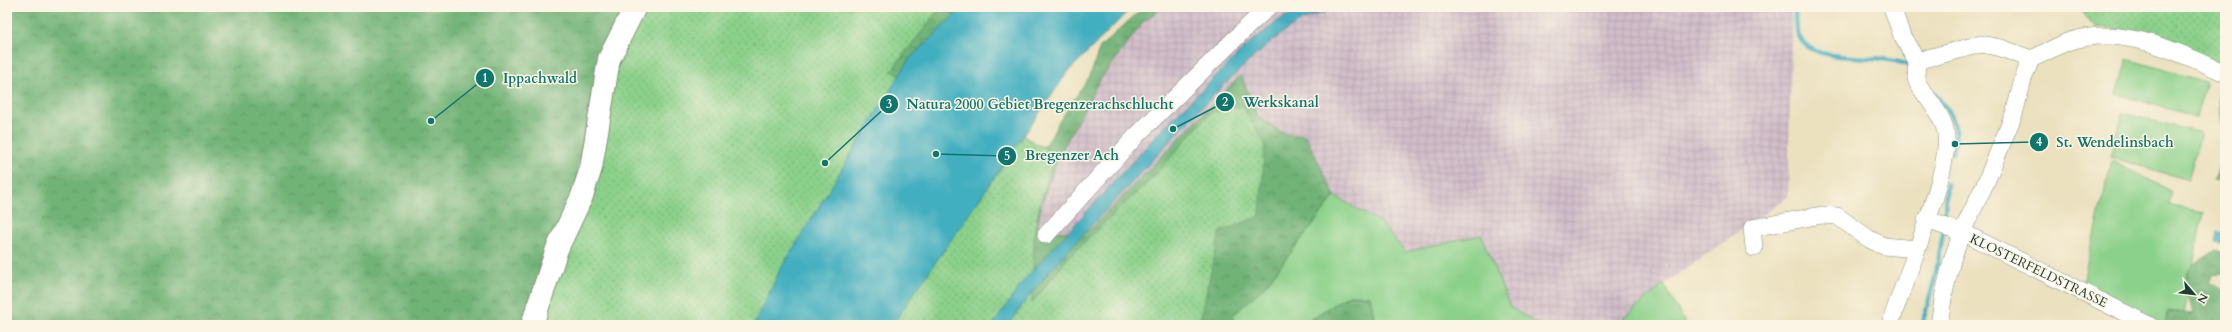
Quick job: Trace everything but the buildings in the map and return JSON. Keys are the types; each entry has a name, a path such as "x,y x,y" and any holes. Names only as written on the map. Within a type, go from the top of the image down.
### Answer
{"street":[{"path":"532,325 557,248 582,196 591,168 609,59 634,7"},
{"path":"1046,235 1137,135 1269,7"},
{"path":"1890,325 1916,249 1930,221 1947,143 1945,128 1902,36 1892,7"},
{"path":"1939,325 1944,293 1959,231 1986,182 2014,114 2024,76 2031,59 2068,42 2094,37 2131,38 2178,52 2225,73"},
{"path":"1917,68 1982,44 2001,48 2031,59"},
{"path":"1754,248 1752,228 1822,215 1837,216 1869,239 1884,246 1916,249"},
{"name":"KLOSTERFELDSTRASSE","path":"1930,221 1959,231 2149,325"}],"shaded area":[{"path":"1163,7 1792,7 1788,197 1664,284 1616,325 1539,325 1510,307 1481,235 1405,252 1381,223 1335,196 1305,135 1284,134 1261,118 1241,75 1090,230 1037,233 1041,205 1057,159 1099,81 1144,21"}],"green space":[{"path":"7,7 963,7 910,58 804,234 754,325 7,325"},
{"path":"643,7 941,7 891,71 1023,136 1055,154 1039,209 1034,235 1032,303 1068,258 1154,176 1210,113 1242,106 1265,143 1260,216 1220,232 1199,325 538,325 609,85"},
{"path":"1144,7 1163,7 1144,21 1099,81 1057,159 1041,205 1037,233 1090,230 1241,75 1258,116 1284,134 1305,135 1335,196 1264,287 1232,316 1234,325 930,325 1028,166 1051,137 1058,123 1090,76 1100,47"},
{"path":"2078,7 2225,7 2225,66 2138,31 2095,27"},
{"path":"2127,59 2206,82 2196,117 2117,94"},
{"path":"2225,92 2225,133 2222,124 2218,93"},
{"path":"2122,113 2201,133 2188,180 2110,157"},
{"path":"2112,161 2171,191 2168,205 2203,212 2182,325 2164,325 2082,284"},
{"path":"2225,162 2225,182 2214,180 2222,163"},
{"path":"1335,196 1381,223 1405,252 1481,235 1510,307 1539,325 1368,325 1374,318 1370,296 1349,295 1301,325 1234,325 1232,316 1264,287"},
{"path":"2216,250 2225,253 2225,271 2213,275 2209,282 2225,291 2225,325 2195,325 2195,321 2192,325 2163,325 2168,311 2193,314 2187,289 2186,275 2195,264"},
{"path":"1664,284 1686,325 1616,325"},
{"path":"1349,295 1370,296 1374,318 1368,325 1301,325"}],"water":[{"path":"963,7 1132,7 1067,73 892,325 754,325 780,270 910,58"},
{"path":"1304,7 1326,7 1326,12 1308,18 1290,28 1259,52 1238,71 1180,130 1048,272 1034,289 1009,325 993,325 1024,280 1166,125 1250,43 1281,19"},
{"path":"2217,232 2225,234 2225,245 2215,242"}],"waterway":[{"path":"1796,7 1796,30 1805,44 1819,52 1837,56 1897,61 1913,68"},
{"path":"1933,92 1950,113 1955,126 1956,134 1953,153"},
{"path":"1944,222 1947,184"},
{"path":"1922,325 1935,277 1944,229"}],"place":[{"name":"Ippachwald","path":"431,121"},
{"name":"Werkskanal","path":"1173,129"},
{"name":"St. Wendelinsbach","path":"1955,144"},
{"name":"Bregenzer Ach","path":"936,154"},
{"name":"Natura 2000 Gebiet Bregenzerachschlucht","path":"825,163"}]}
